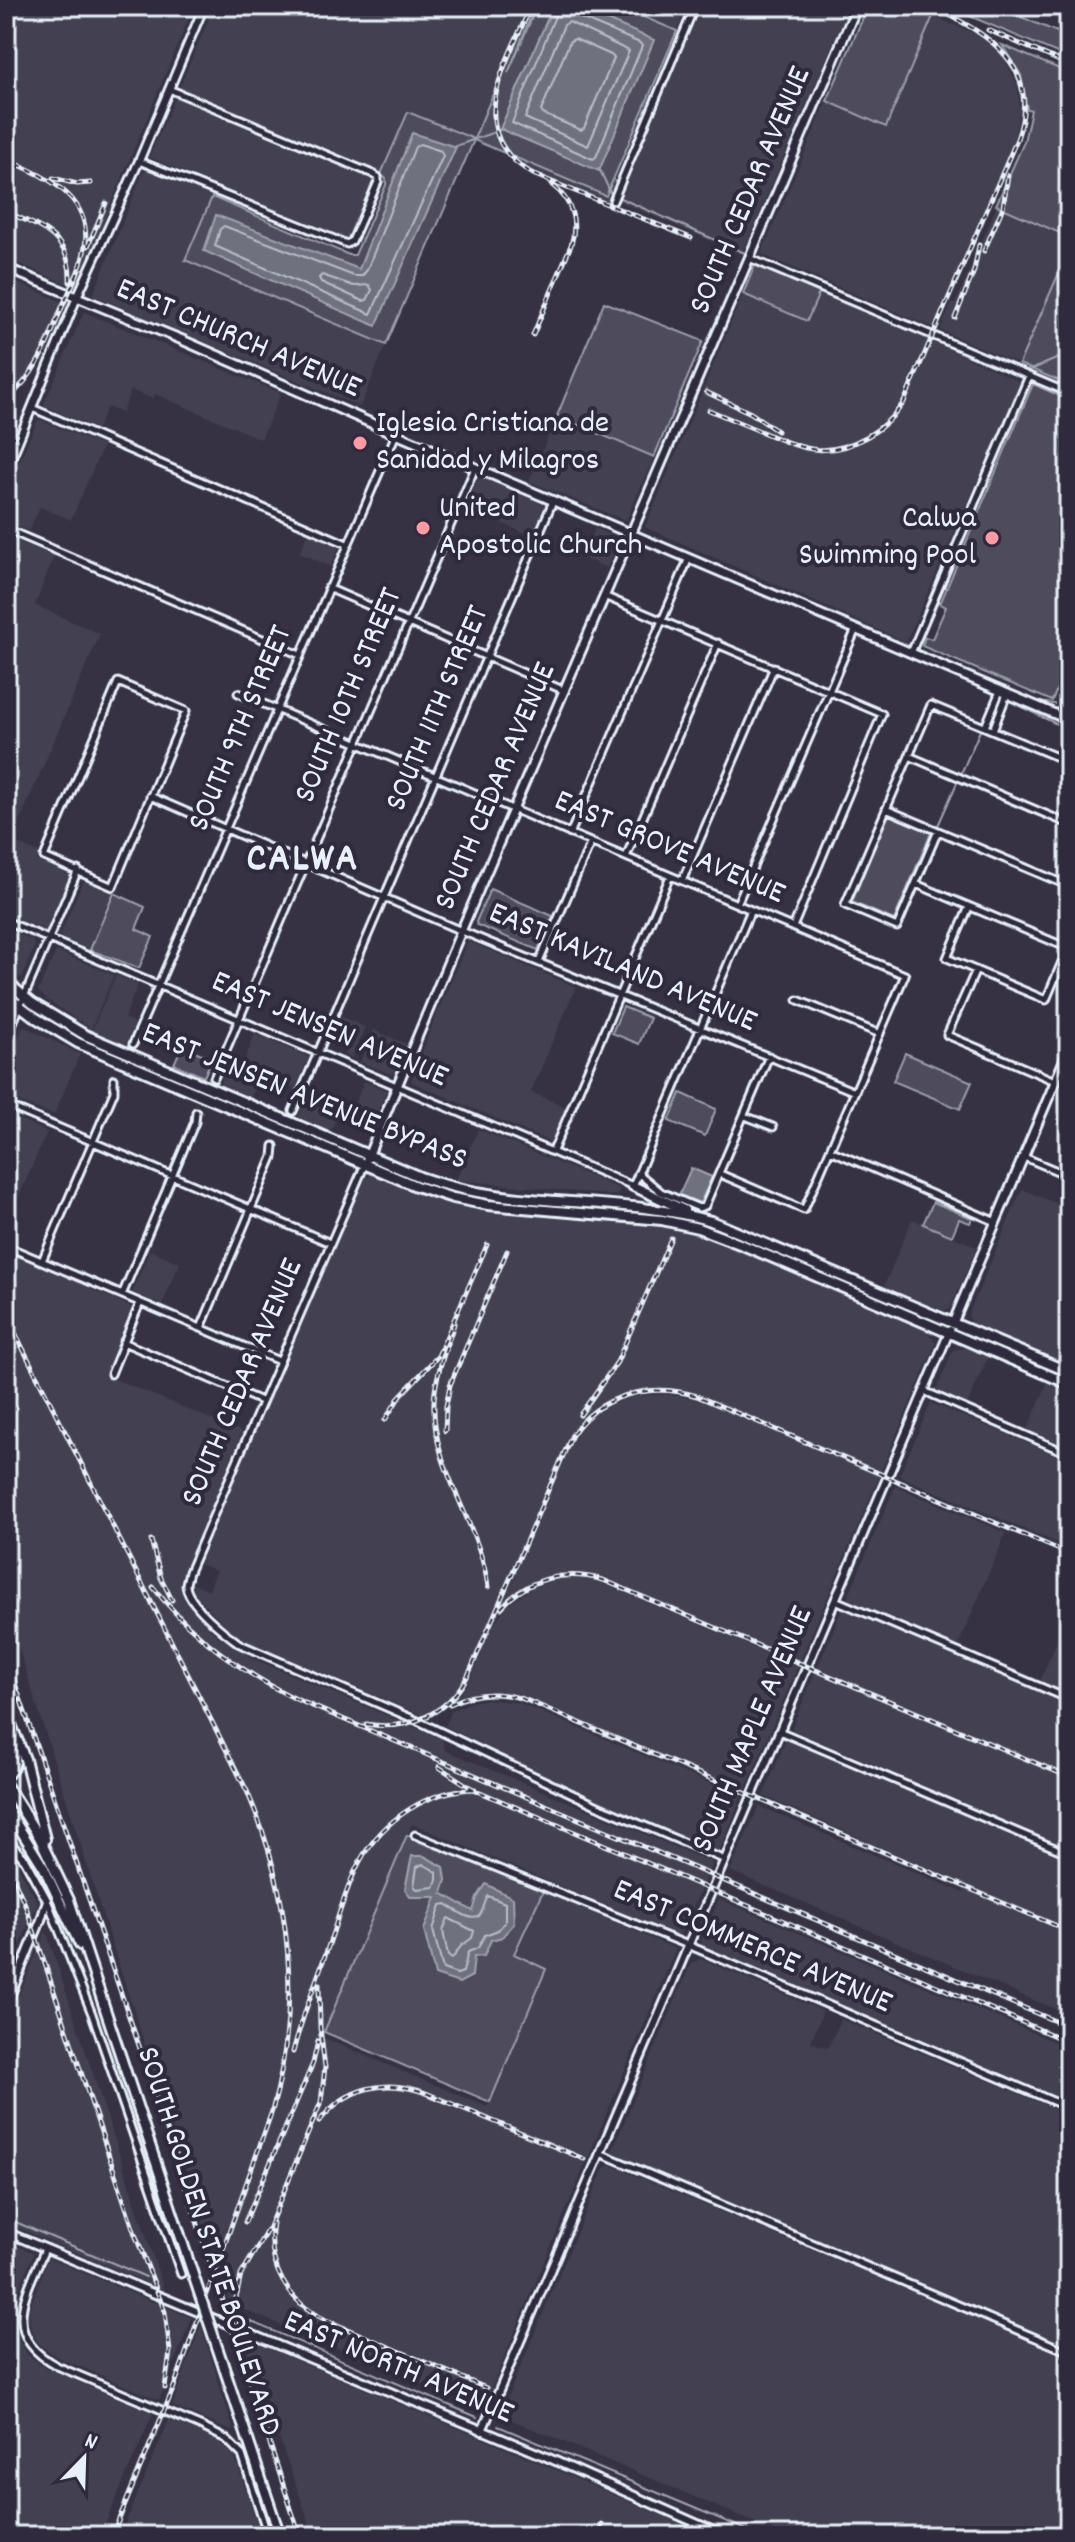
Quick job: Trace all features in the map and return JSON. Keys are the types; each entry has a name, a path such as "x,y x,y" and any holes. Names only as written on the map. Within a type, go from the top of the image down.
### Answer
{"main road":[{"name":"SOUTH CEDAR AVENUE","path":"365,1164 462,929 857,6"},
{"name":"EAST CHURCH AVENUE","path":"6,268 180,339 1069,720"},
{"name":"EAST JENSEN AVENUE BYPASS","path":"6,981 24,997 85,1035 428,1179 467,1191 657,1209 699,1218"},
{"name":"EAST JENSEN AVENUE BYPASS","path":"6,995 47,1026 78,1043 425,1189 476,1203 680,1224 722,1236 949,1333"},
{"name":"SOUTH MAPLE AVENUE","path":"953,1323 1069,1049"},
{"path":"633,1186 699,1218 1069,1372"},
{"path":"949,1333 1069,1384"},
{"path":"6,1712 25,1759 47,1852"},
{"name":"SOUTH GOLDEN STATE BOULEVARD","path":"6,1785 47,1852 69,1900 280,2536"},
{"name":"SOUTH GOLDEN STATE BOULEVARD","path":"6,1807 52,1883 88,1964"}],"street":[{"path":"6,471 77,297 139,161 204,6"},
{"path":"613,201 695,6"},
{"path":"139,161 347,244 352,241 378,182 378,177 373,174 169,89"},
{"path":"749,258 1069,393"},
{"path":"911,653 1029,376"},
{"path":"32,408 347,544"},
{"name":"SOUTH 9TH STREET","path":"133,1044 396,434"},
{"name":"SOUTH 10TH STREET","path":"214,1078 475,467"},
{"name":"SOUTH 11TH STREET","path":"293,1111 553,501"},
{"path":"6,529 300,655"},
{"path":"570,834 689,557"},
{"path":"328,588 565,691"},
{"path":"604,596 882,714 793,927"},
{"path":"737,904 856,629"},
{"path":"626,857 718,643"},
{"path":"682,881 774,667"},
{"path":"118,682 186,711 150,796 113,887 44,857 118,682"},
{"path":"985,727 1004,692"},
{"path":"993,730 1004,692"},
{"name":"EAST GROVE AVENUE","path":"238,693 905,975 880,1034"},
{"path":"938,831 897,927 845,905 931,705 1069,762"},
{"path":"909,756 1069,824"},
{"name":"EAST KAVILAND AVENUE","path":"150,796 699,1030 855,1092"},
{"path":"886,809 1069,886"},
{"path":"539,962 591,842"},
{"path":"6,1039 78,870"},
{"path":"553,1152 670,876"},
{"path":"916,884 1068,946 1046,1000 947,958 969,907"},
{"path":"633,1186 751,910"},
{"name":"EAST JENSEN AVENUE","path":"6,921 633,1186"},
{"path":"976,970 947,1035 1055,1081"},
{"path":"720,1174 804,1210 880,1034 798,1000"},
{"path":"638,1173 667,1196 699,1208 706,1204 769,1056"},
{"path":"42,1261 114,1092 114,1079"},
{"path":"6,1105 330,1243"},
{"path":"122,1295 195,1122 196,1112"},
{"path":"745,1116 773,1127"},
{"path":"201,1328 273,1157 274,1146"},
{"path":"830,1150 996,1222"},
{"path":"1024,1157 1069,1176"},
{"name":"SOUTH CEDAR AVENUE","path":"365,1164 261,1401 189,1572 186,1588 194,1602 221,1630 240,1644 725,1860"},
{"path":"6,1246 279,1361"},
{"path":"111,1374 140,1303"},
{"name":"SOUTH MAPLE AVENUE","path":"482,2431 953,1323"},
{"path":"123,1342 261,1401"},
{"path":"924,1391 1069,1454"},
{"path":"835,1600 1069,1699"},
{"path":"6,1723 17,1762 6,1777"},
{"path":"779,1731 1069,1854"},
{"name":"EAST COMMERCE AVENUE","path":"415,1835 688,1945 1069,2108"},
{"path":"6,1838 25,1860 47,1900 92,2014 181,2274"},
{"path":"6,2006 47,1900"},
{"path":"600,2153 1069,2352"},
{"name":"EAST NORTH AVENUE","path":"6,2232 725,2536"},
{"path":"45,2249 22,2307 21,2327 32,2349 57,2366 226,2439 242,2455 268,2536"}],"shaded area":[{"path":"6,6 194,6 76,288 6,258"},
{"path":"214,6 530,6 474,139 408,112 381,174 179,88"},
{"path":"530,6 535,6 508,73 537,6 618,6 677,31 606,196 474,140 386,345 185,260 212,197 355,255 386,185 386,179 381,174 408,112 474,139"},
{"path":"618,6 687,6 677,31"},
{"path":"702,6 849,6 742,254 618,201"},
{"path":"868,6 909,6 933,16 886,127 827,101"},
{"path":"946,6 1025,6 1021,17 1069,37 1069,58"},
{"path":"933,16 978,35 1003,56 1017,84 1020,110 1014,139 934,328 761,254 827,101 886,126"},
{"path":"1002,45 1069,73 1069,237 996,205 1024,142 1031,110 1027,109 1021,75"},
{"path":"176,96 377,182 351,243 149,157"},
{"path":"510,155 612,198 609,205 532,172"},
{"path":"148,170 212,197 185,260 386,345 360,407 93,295 143,172"},
{"path":"997,205 1069,236 1069,249 1019,364 940,330 952,303 955,304"},
{"path":"1069,250 1069,385 1019,364"},
{"path":"755,265 820,291 807,321 743,294"},
{"path":"6,278 63,302 37,363 6,398"},
{"path":"820,291 1021,382 906,642 645,527 743,294 806,321"},
{"path":"604,302 703,341 654,457 557,416"},
{"path":"84,312 281,393 261,439 155,394 153,399 131,390 122,413 107,407 97,429 45,406"},
{"path":"1033,384 1069,400 1069,661 1052,701 922,646 925,637 932,639 946,607 940,604"},
{"path":"557,416 654,457 626,521 529,481"},
{"path":"38,419 103,446 71,520 40,507 29,531 6,521 6,491"},
{"path":"481,477 544,505 532,536 465,508"},
{"path":"595,528 619,540 607,568 583,558"},
{"path":"308,533 339,547 331,567 300,553"},
{"path":"6,536 54,556 35,605 100,634 11,841 39,853 37,860 70,875 46,930 6,914"},
{"path":"891,815 931,833 894,920 852,902 886,818"},
{"path":"87,881 114,893 90,950 60,935 82,883"},
{"path":"490,889 553,916 538,950 477,925"},
{"path":"114,893 145,907 136,929 153,937 139,968 90,950"},
{"path":"6,929 32,940 35,945 20,978 6,966"},
{"path":"468,941 576,987 531,1092 566,1107 550,1142 411,1082"},
{"path":"56,951 114,975 91,1029 38,991"},
{"path":"116,975 138,985 124,1018 135,1023 126,1044 92,1030"},
{"path":"623,1007 650,1018 639,1044 612,1033"},
{"path":"340,1016 365,1027 352,1058 345,1055 351,1039 346,1037 344,1042 331,1036"},
{"path":"23,1026 80,1054 54,1115 6,1097 6,1066"},
{"path":"374,1030 406,1044 393,1075 360,1062"},
{"path":"255,1034 309,1057 295,1089 242,1066"},
{"path":"182,1046 212,1058 204,1077 174,1064"},
{"path":"905,1053 972,1082 960,1109 893,1081"},
{"path":"228,1065 259,1078 251,1097 220,1084"},
{"path":"364,1081 387,1090 373,1122 351,1112"},
{"path":"681,1093 716,1109 705,1136 669,1121"},
{"path":"306,1098 339,1112 331,1131 298,1117"},
{"path":"6,1113 47,1132 6,1233"},
{"path":"478,1129 620,1189 617,1196 456,1180"},
{"path":"371,1175 460,1203 498,1211 653,1224 702,1235 926,1330 936,1343 881,1471 688,1392 662,1389 620,1395 593,1409 571,1433 468,1673 455,1693 437,1709 424,1716 238,1638 197,1596 193,1584 209,1590 216,1571 200,1564 275,1380 280,1376 353,1204 365,1179"},
{"path":"1022,1189 1069,1209 1069,1365 972,1324 968,1315"},
{"path":"933,1202 972,1218 970,1223 959,1219 952,1236 923,1224"},
{"path":"912,1219 977,1247 950,1309 945,1311 884,1286"},
{"path":"6,1249 91,1285 90,1289 130,1306 105,1375 242,1432 180,1583 185,1600 215,1634 254,1659 442,1739 445,1750 711,1862 712,1866 681,1933 676,1935 412,1824 322,2037 487,2107 546,1969 515,1956 542,1891 676,1949 485,2409 230,2304 6,1608"},
{"path":"150,1250 180,1263 162,1305 132,1292"},
{"path":"968,1348 988,1357 967,1405 939,1393 937,1389 953,1350"},
{"path":"1048,1382 1069,1391 1069,1448 1027,1430"},
{"path":"666,1394 698,1399 880,1475 800,1661 589,1575 567,1573 543,1578 521,1588 503,1604 569,1447 579,1431 592,1416 613,1403 634,1396"},
{"path":"931,1403 1069,1460 1069,1548 899,1476"},
{"path":"895,1486 1006,1533 958,1646 847,1599"},
{"path":"561,1578 584,1578 606,1585 798,1666 745,1791 522,1696 490,1692 457,1699 471,1678 494,1623 506,1607 533,1587"},
{"path":"842,1609 1069,1705 1069,1848 793,1730"},
{"path":"1069,1613 1069,1693 1040,1681"},
{"path":"487,1699 520,1703 742,1797 719,1852 591,1798 445,1726 452,1710"},
{"path":"786,1740 1069,1860 1069,2015 730,1871 759,1806 964,1893 968,1885 763,1796"},
{"path":"407,1835 543,1891 514,1954 546,1969 490,2102 324,2032"},
{"path":"6,1844 38,1903 6,1979"},
{"path":"719,1899 1069,2048 1069,2101 703,1947 701,1941"},
{"path":"46,1931 164,2290 6,2223 6,2026"},
{"path":"701,1959 823,2011 811,2042 828,2048 841,2019 1069,2115 1069,2346 611,2153 691,1963"},
{"path":"610,2165 1069,2358 1069,2516 1061,2536 787,2536 500,2415 604,2168"},
{"path":"6,2241 34,2253 17,2294 13,2313 16,2334 27,2354 45,2368 153,2413 100,2536 6,2536"},
{"path":"48,2258 192,2318 159,2400 55,2356 37,2342 30,2326 29,2309"},
{"path":"201,2325 234,2432 172,2406"},
{"path":"243,2338 540,2463 709,2536 314,2536"},
{"path":"169,2420 215,2439 234,2455 262,2536 120,2536"}],"water":[{"path":"553,6 574,6 654,40 599,171 500,129"},
{"path":"412,133 456,147 376,326 204,251 216,215 359,269"},
{"path":"691,1168 712,1177 700,1203 679,1195"},
{"path":"412,1856 424,1856 444,1867 446,1880 442,1893 473,1911 486,1884 513,1898 514,1924 502,1937 491,1940 484,1956 474,1957 472,1976 459,1983 435,1975 424,1930 436,1897 411,1897 405,1889"}],"waterway":[{"path":"453,147 503,129"},
{"path":"599,168 611,194 747,254"},
{"path":"753,256 1028,371 1061,357"},
{"path":"933,837 994,699"},
{"path":"1005,699 1069,730"},
{"path":"1012,701 1043,713"},
{"path":"1032,701 1054,704"},
{"path":"6,2218 146,2277"},
{"path":"242,2318 477,2417"},
{"path":"498,2426 754,2533"},
{"path":"757,2535 761,2536"}],"railway":[{"path":"531,6 496,96 494,119 499,139 512,158 535,175 691,238"},
{"path":"709,410 794,445 829,450 854,443 873,433 904,402 1017,139 1023,114 1023,92 1017,73 1006,56 974,29 934,7"},
{"path":"988,30 1069,65"},
{"path":"6,159 68,194 78,207 86,239 82,260 45,348 25,381 6,400"},
{"path":"984,251 1003,207 1008,175"},
{"path":"53,178 77,184 91,183"},
{"path":"533,335 573,236 572,212 564,197 552,185"},
{"path":"88,246 106,203"},
{"path":"6,212 42,229 60,244 66,254 70,282"},
{"path":"955,318 974,271 979,245"},
{"path":"706,392 751,413 777,431"},
{"path":"580,1415 617,1362 671,1238"},
{"path":"385,1420 400,1396 438,1356 487,1245"},
{"path":"445,1431 450,1385 507,1251"},
{"path":"6,1315 247,1791 274,1869 287,1949 287,2030 272,2111 174,2387 112,2536"},
{"path":"454,1324 436,1382 435,1426 448,1473 476,1540 488,1587"},
{"path":"366,1724 399,1725 429,1715 442,1707 463,1684 572,1435 596,1410 627,1395 662,1390 697,1396 1069,1554"},
{"path":"151,1540 161,1578 172,1600"},
{"path":"501,1608 523,1589 548,1579 575,1576 603,1580 1069,1777"},
{"path":"153,1587 184,1622 219,1652 257,1678 298,1700 1069,2027"},
{"path":"6,1657 149,2075 300,2536"},
{"path":"450,1704 488,1694 526,1700 1069,1931"},
{"path":"439,1767 473,1789 1069,2042"},
{"path":"293,2052 346,1892 370,1846 394,1820 424,1801 475,1789"},
{"path":"6,1862 25,1904 135,2234 165,2312 170,2351 165,2388"},
{"path":"236,2324 235,2303 241,2275 269,2227 321,2102 325,2067 319,1984"},
{"path":"245,2222 313,2063 318,2041"},
{"path":"319,2122 329,2110 354,2093 381,2086 396,2086 426,2093 584,2159"},
{"path":"273,2223 273,2254 277,2268 291,2293 301,2303 326,2320 486,2388"},
{"path":"1063,2536 1069,2521"},
{"path":"598,2536 602,2525"}],"place":[{"name":"Iglesia Cristiana de Sanidad y Milagros","path":"360,443"},
{"name":"United Apostolic Church","path":"423,528"},
{"name":"Calwa Swimming Pool","path":"992,538"}],"district":[{"name":"CALWA","path":"303,861"}]}
